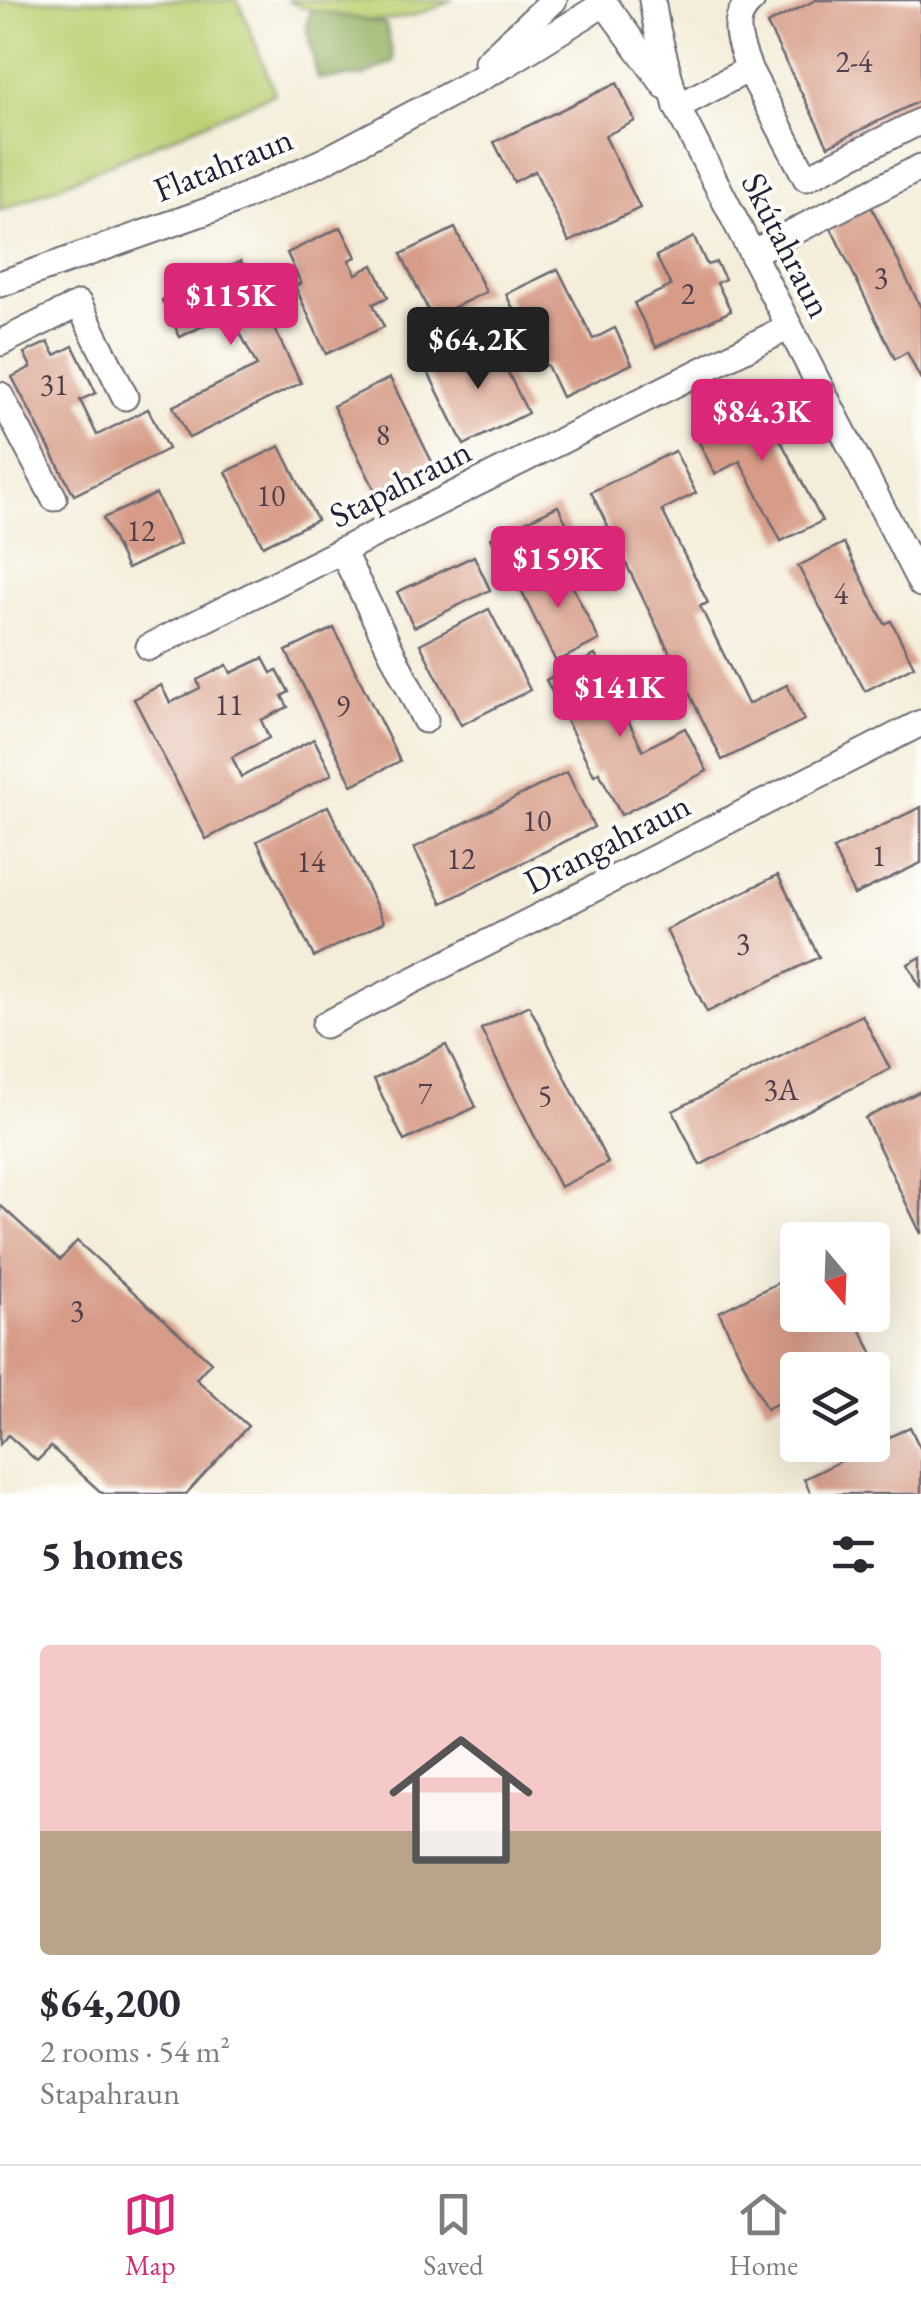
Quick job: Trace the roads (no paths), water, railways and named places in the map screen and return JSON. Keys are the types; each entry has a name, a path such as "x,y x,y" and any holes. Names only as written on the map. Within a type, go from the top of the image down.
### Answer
{"street":[{"name":"Flatahraun","path":"462,86 554,0"},
{"name":"Flatahraun","path":"0,284 230,203 322,162 505,65 600,4 622,9 649,0"},
{"name":"Skútahraun","path":"649,0 675,102"},
{"path":"752,0 741,12 737,28 750,68 806,178 921,121"},
{"name":"Skútahraun","path":"600,4 675,102 921,584"},
{"path":"675,102 750,68"},
{"path":"752,253 921,167"},
{"path":"0,343 80,304 126,398"},
{"name":"Stapahraun","path":"150,648 790,326"},
{"path":"0,395 54,498"},
{"path":"342,551 425,720"},
{"name":"Drangahraun","path":"324,1025 921,724"}]}
